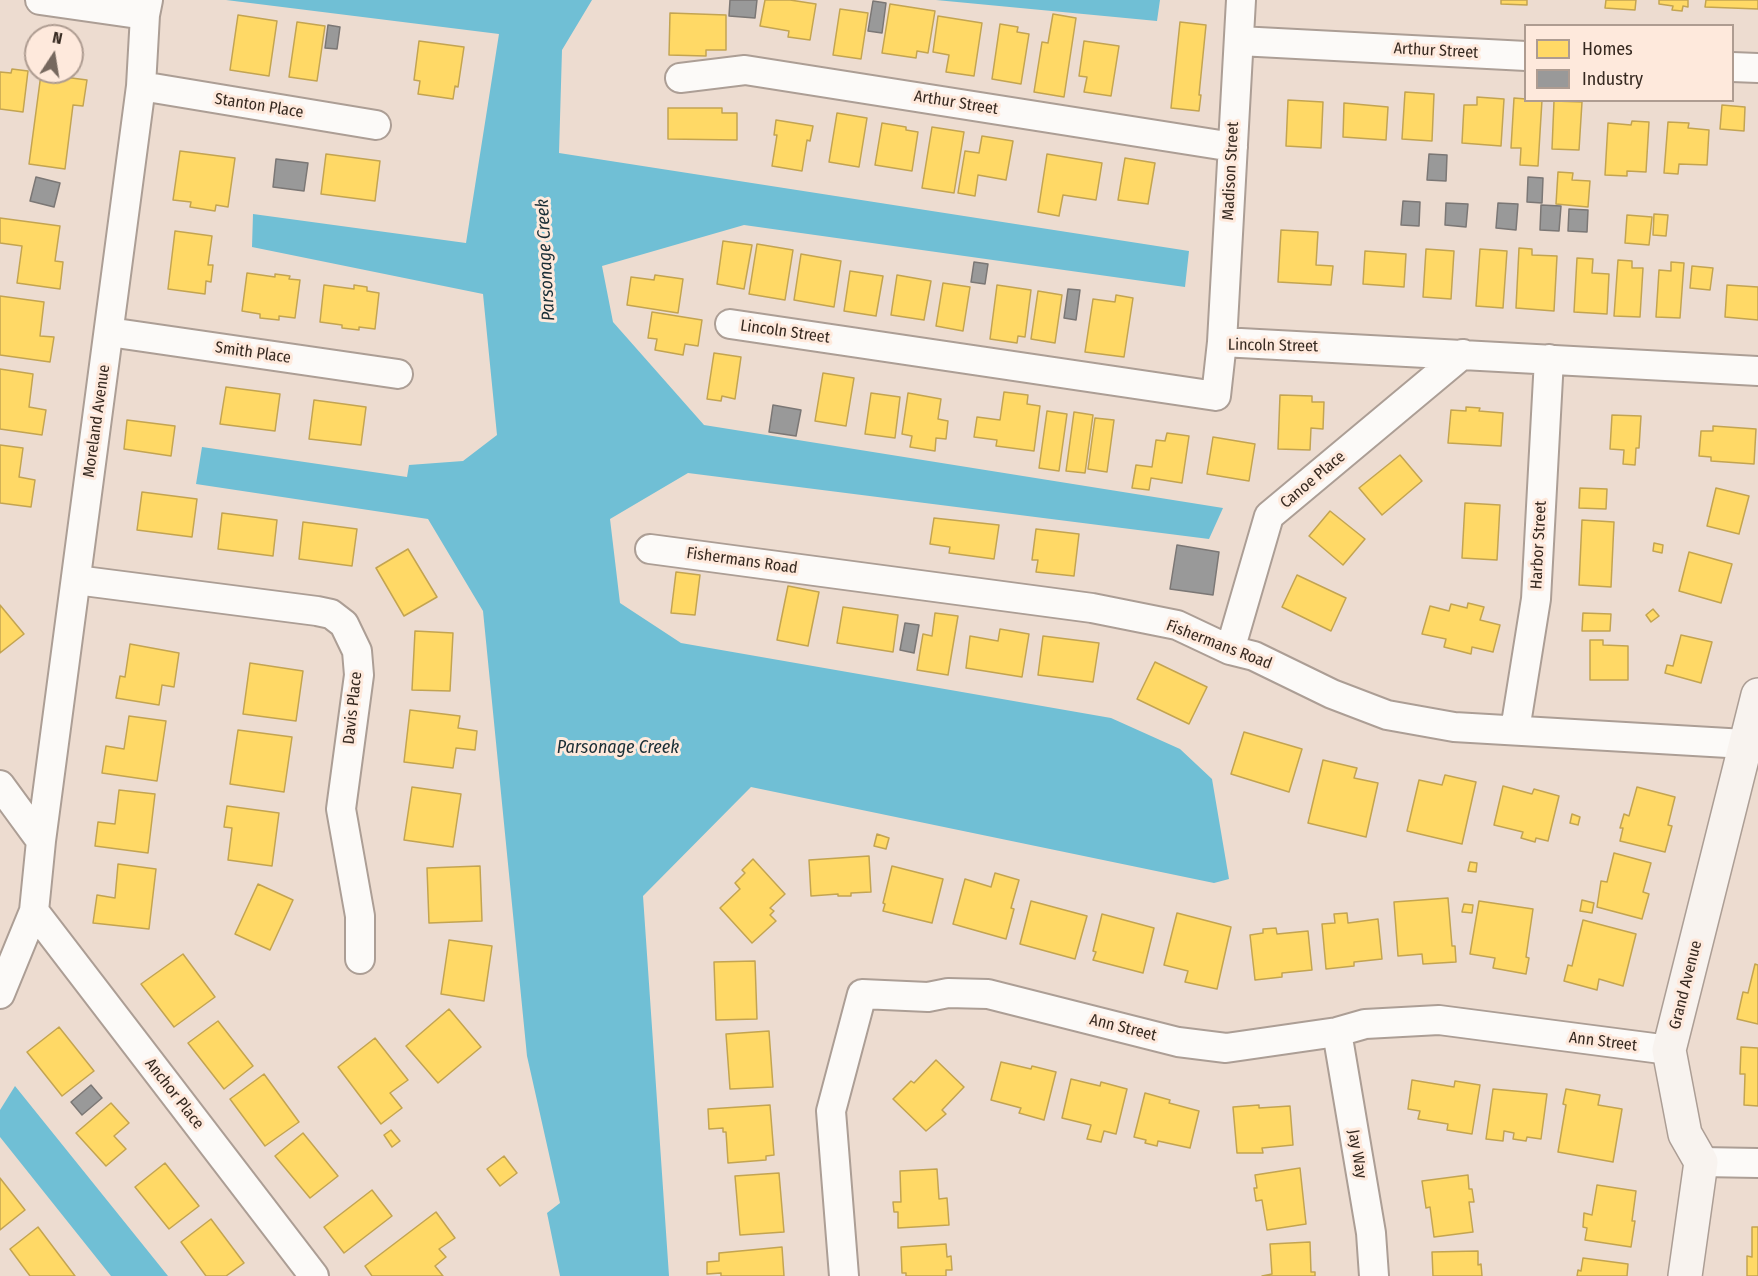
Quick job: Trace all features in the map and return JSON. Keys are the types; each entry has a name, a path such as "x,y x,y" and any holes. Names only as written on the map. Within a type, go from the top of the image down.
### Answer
{"street":[{"path":"40,0 146,7"},
{"name":"Madison Street","path":"1222,342 1241,0"},
{"name":"Moreland Avenue","path":"0,994 34,911 41,841 141,86 146,7"},
{"name":"Arthur Street","path":"1239,41 1524,56"},
{"path":"1734,67 1758,68"},
{"name":"Arthur Street","path":"680,78 745,70 1233,147"},
{"name":"Stanton Place","path":"141,86 376,125"},
{"name":"Lincoln Street","path":"730,324 1215,396 1222,342 1758,370"},
{"name":"Smith Place","path":"109,332 398,375"},
{"name":"Canoe Place","path":"1230,650 1269,516 1463,354"},
{"name":"Harbor Street","path":"1515,730 1536,599 1549,358"},
{"name":"Fishermans Road","path":"650,549 1092,608 1177,625 1230,650 1254,656 1332,694 1387,715 1454,727 1745,744"},
{"name":"Davis Place","path":"76,580 317,611 331,614 344,624 357,651 359,675 341,810 360,916 360,959"},
{"name":"Grand Avenue","path":"1701,1162 1685,1134 1670,1050 1758,695"},
{"path":"0,785 41,841"},
{"name":"Anchor Place","path":"34,911 314,1276"},
{"name":"Ann Street","path":"844,1276 831,1111 862,994 928,997 948,993 988,994 1178,1042 1226,1048 1337,1032 1365,1024 1439,1020 1670,1050"},
{"name":"Jay Way","path":"1337,1032 1371,1233 1374,1276"},
{"path":"1685,1276 1701,1162 1758,1163"}],"water":[{"name":"Parsonage Creek","path":"226,0 592,0 562,50 559,153 1189,251 1185,287 744,225 602,266 613,322 704,425 1223,508 1209,539 688,473 610,519 620,603 681,643 1111,718 1180,749 1212,779 1229,879 1214,883 751,787 643,896 669,1276 560,1276 547,1213 560,1203 527,1056 483,611 428,519 196,484 202,447 407,477 409,465 463,461 497,435 483,294 252,247 253,214 466,243 499,34"},
{"path":"936,0 1160,0 1157,21"},
{"path":"15,1086 168,1276 111,1276 0,1137 0,1110"}],"building: Homes":[{"path":"765,0 790,0 816,4 810,40 788,37 789,31 760,26"},
{"path":"1501,0 1527,0 1527,5 1501,4"},
{"path":"1606,0 1636,0 1635,10 1605,8"},
{"path":"1659,0 1688,0 1688,7 1683,6 1682,11 1672,10 1673,6 1659,4"},
{"path":"1706,0 1758,0 1758,9 1705,7"},
{"path":"890,4 935,11 928,53 917,51 916,58 882,53"},
{"path":"840,9 868,13 861,59 833,55"},
{"path":"670,13 726,15 726,50 706,50 706,56 669,55"},
{"path":"1053,14 1076,18 1064,97 1034,92 1042,42 1048,43"},
{"path":"238,15 277,21 269,76 230,70"},
{"path":"938,16 982,23 974,76 946,72 949,55 933,52"},
{"path":"297,22 325,26 317,81 289,77"},
{"path":"1180,22 1206,25 1199,111 1171,108"},
{"path":"1000,24 1018,27 1017,32 1029,34 1021,84 992,79"},
{"path":"419,41 464,47 458,87 455,86 453,99 418,94 420,81 414,80"},
{"path":"1084,41 1119,46 1111,96 1084,92 1087,77 1079,76"},
{"path":"12,69 24,70 24,84 26,84 23,112 0,109 0,72 11,73"},
{"path":"84,80 87,80 83,106 73,105 65,169 29,164 40,84 84,84"},
{"path":"1405,92 1434,94 1432,141 1402,139"},
{"path":"1477,97 1504,99 1501,146 1462,143 1464,105 1477,105"},
{"path":"1514,98 1524,99 1524,102 1542,102 1538,166 1520,165 1521,148 1511,148"},
{"path":"1288,100 1323,102 1321,148 1286,146"},
{"path":"1554,102 1582,102 1579,150 1552,149"},
{"path":"1344,103 1388,107 1386,140 1343,137"},
{"path":"1722,105 1745,107 1744,131 1720,129"},
{"path":"668,108 722,108 722,113 737,113 737,140 668,139"},
{"path":"837,113 867,118 859,167 829,162"},
{"path":"776,120 813,126 810,141 807,140 802,171 772,166 777,135 774,135"},
{"path":"1632,121 1649,122 1646,172 1627,171 1627,176 1605,175 1608,123 1631,125"},
{"path":"1668,122 1689,123 1688,128 1709,130 1707,165 1679,164 1678,174 1664,173"},
{"path":"882,123 906,127 906,130 918,132 912,171 875,165"},
{"path":"932,127 964,132 954,193 922,188"},
{"path":"982,136 1013,141 1006,180 978,175 975,196 958,193 965,151 979,153"},
{"path":"180,151 235,158 228,207 216,205 215,211 190,207 191,202 173,200"},
{"path":"326,154 380,161 375,201 321,194"},
{"path":"1047,154 1102,163 1096,200 1063,195 1059,216 1038,212"},
{"path":"1125,158 1155,163 1148,204 1118,200"},
{"path":"1558,172 1573,173 1572,180 1590,181 1588,207 1556,204"},
{"path":"1654,214 1668,215 1666,236 1653,235"},
{"path":"1627,215 1652,217 1649,245 1625,243"},
{"path":"0,218 60,226 55,261 63,262 60,289 17,283 22,246 0,243"},
{"path":"1281,230 1318,232 1316,265 1333,266 1331,285 1278,282"},
{"path":"175,231 212,236 208,265 213,265 211,282 206,281 205,294 168,289"},
{"path":"723,241 752,245 744,289 717,284"},
{"path":"757,244 793,250 785,300 749,294"},
{"path":"1519,248 1532,249 1532,255 1557,256 1554,311 1516,308"},
{"path":"1426,249 1454,251 1451,299 1423,297"},
{"path":"1480,249 1507,251 1503,308 1476,306"},
{"path":"1365,251 1406,254 1404,287 1363,284"},
{"path":"801,254 841,261 834,307 794,300"},
{"path":"1577,258 1593,259 1592,273 1609,274 1607,314 1574,312"},
{"path":"1618,260 1632,261 1632,268 1643,268 1640,317 1614,316"},
{"path":"1671,262 1684,263 1680,318 1656,317 1659,270 1671,271"},
{"path":"1692,266 1713,268 1710,290 1690,288"},
{"path":"850,271 883,276 876,316 844,311"},
{"path":"247,273 275,277 275,274 300,280 295,318 279,316 279,320 260,318 260,314 242,311"},
{"path":"655,275 683,279 678,313 627,305 631,277 654,280"},
{"path":"897,275 931,281 924,320 891,315"},
{"path":"943,283 970,287 963,331 936,326"},
{"path":"324,285 354,289 354,285 367,287 367,291 379,293 375,329 342,328 342,325 320,322"},
{"path":"997,285 1031,290 1025,337 1018,336 1017,343 990,339"},
{"path":"1727,285 1758,287 1758,320 1725,317"},
{"path":"1038,291 1062,295 1055,343 1031,339"},
{"path":"1116,295 1133,298 1124,357 1085,352 1093,299 1115,302"},
{"path":"0,296 44,302 40,336 54,337 50,362 0,355"},
{"path":"652,312 702,320 698,346 685,344 683,355 655,350 657,339 648,338"},
{"path":"714,353 741,357 735,399 722,396 721,401 707,399"},
{"path":"0,369 33,374 29,407 46,410 42,435 0,429"},
{"path":"823,373 854,378 846,426 815,421"},
{"path":"226,387 280,394 275,431 220,424"},
{"path":"1004,392 1028,395 1027,404 1040,406 1034,451 996,446 997,440 974,437 977,417 1000,420"},
{"path":"871,393 900,397 895,438 865,434"},
{"path":"908,393 941,399 938,419 948,421 946,439 936,438 935,451 910,447 912,436 902,434"},
{"path":"1280,395 1312,396 1312,402 1324,402 1323,429 1311,428 1310,450 1278,449"},
{"path":"314,400 366,407 361,445 309,439"},
{"path":"1466,407 1480,408 1479,411 1503,413 1501,446 1448,443 1451,410 1466,411"},
{"path":"1047,411 1067,414 1059,471 1039,468"},
{"path":"1074,412 1093,415 1085,473 1066,471"},
{"path":"1612,415 1641,416 1639,448 1636,448 1635,465 1623,464 1624,450 1610,449"},
{"path":"1095,418 1114,420 1107,472 1088,469"},
{"path":"127,420 175,426 171,456 124,449"},
{"path":"1713,426 1756,429 1754,464 1711,461 1711,457 1699,456 1701,431 1713,431"},
{"path":"1167,433 1189,436 1182,483 1151,478 1149,490 1132,488 1136,465 1152,467 1156,440 1165,441"},
{"path":"1213,437 1255,444 1249,481 1207,474"},
{"path":"0,445 23,448 19,477 35,480 31,507 0,503"},
{"path":"1400,455 1422,481 1382,515 1359,488"},
{"path":"1580,488 1607,489 1606,509 1579,508"},
{"path":"1716,488 1749,496 1739,534 1707,526"},
{"path":"142,492 197,499 192,537 137,530"},
{"path":"1465,503 1500,505 1497,560 1462,558"},
{"path":"1330,511 1365,539 1343,565 1309,536"},
{"path":"222,513 277,520 273,556 218,549"},
{"path":"934,518 999,525 994,559 949,553 950,547 930,544"},
{"path":"1582,520 1614,522 1611,587 1579,585"},
{"path":"303,522 357,529 352,566 299,559"},
{"path":"1036,529 1079,534 1074,576 1036,572 1038,560 1032,560"},
{"path":"1654,543 1663,545 1662,553 1653,551"},
{"path":"408,549 437,597 404,616 376,568"},
{"path":"1689,552 1732,564 1721,603 1679,591"},
{"path":"676,572 700,575 695,615 671,613"},
{"path":"1297,575 1346,598 1331,631 1282,607"},
{"path":"788,586 819,592 808,646 777,640"},
{"path":"1468,603 1484,607 1480,620 1500,625 1493,652 1472,647 1471,654 1444,647 1446,639 1422,634 1430,606 1449,611 1451,604 1467,608"},
{"path":"0,605 24,634 0,653"},
{"path":"843,607 898,615 893,652 837,643"},
{"path":"1653,609 1659,616 1651,622 1646,615"},
{"path":"935,613 958,616 948,675 917,670 923,634 932,636"},
{"path":"1583,613 1611,614 1610,631 1582,631"},
{"path":"1000,629 1029,634 1022,677 966,668 970,636 998,641"},
{"path":"415,631 453,633 450,691 412,690"},
{"path":"1681,635 1712,642 1701,683 1665,673 1667,665 1673,666"},
{"path":"1043,636 1099,643 1093,682 1038,675"},
{"path":"1590,640 1603,640 1603,645 1628,646 1628,680 1590,680"},
{"path":"130,644 179,653 174,687 162,685 159,705 116,698 120,676 125,677"},
{"path":"1155,662 1207,687 1189,724 1137,699"},
{"path":"250,663 303,671 296,721 243,714"},
{"path":"410,710 460,716 458,728 477,731 475,750 456,748 453,768 404,762"},
{"path":"129,716 166,721 157,781 102,773 106,746 124,749"},
{"path":"238,730 292,737 284,792 230,784"},
{"path":"1244,732 1302,749 1289,792 1231,774"},
{"path":"1323,760 1357,768 1354,778 1378,783 1366,837 1308,823"},
{"path":"1445,775 1476,782 1462,844 1407,831 1419,780 1442,785"},
{"path":"1503,786 1532,794 1534,789 1559,796 1548,841 1536,838 1535,842 1521,838 1523,832 1494,825"},
{"path":"412,787 461,794 453,847 404,840"},
{"path":"1637,787 1675,797 1668,825 1672,826 1665,852 1620,841 1623,828 1620,828 1624,814 1629,816"},
{"path":"119,790 155,794 148,853 95,846 98,822 115,824"},
{"path":"227,806 279,813 272,866 228,860 232,828 224,827"},
{"path":"1572,814 1580,817 1578,825 1570,823"},
{"path":"877,834 889,838 886,849 874,846"},
{"path":"1614,853 1651,863 1643,892 1649,894 1642,919 1597,907 1601,881 1607,882"},
{"path":"869,856 871,892 851,893 851,896 838,896 838,894 811,896 809,860"},
{"path":"753,859 785,894 770,908 774,911 770,915 776,921 752,943 720,908 740,889 735,883 745,873 742,870"},
{"path":"1470,862 1477,863 1476,872 1468,871"},
{"path":"118,864 156,869 149,929 93,923 97,895 115,898"},
{"path":"480,866 482,921 429,923 427,868"},
{"path":"892,866 943,879 932,923 883,911"},
{"path":"995,873 1019,880 1006,939 953,924 965,879 991,887"},
{"path":"258,884 293,900 270,950 235,934"},
{"path":"1448,898 1452,946 1455,946 1456,962 1423,964 1422,954 1398,956 1394,902"},
{"path":"1582,900 1594,903 1592,913 1580,911"},
{"path":"1031,901 1087,916 1075,959 1020,944"},
{"path":"1479,901 1533,909 1526,957 1529,958 1526,974 1493,968 1495,958 1470,954"},
{"path":"1464,904 1473,905 1472,913 1462,912"},
{"path":"1177,913 1231,927 1217,989 1185,982 1188,971 1164,965"},
{"path":"1347,913 1348,923 1378,919 1382,959 1354,962 1354,966 1326,969 1322,924 1335,923 1334,914"},
{"path":"1102,914 1154,928 1143,973 1093,960"},
{"path":"1583,920 1636,934 1623,986 1599,979 1597,990 1564,981 1568,965 1572,966"},
{"path":"1276,928 1277,934 1308,931 1312,970 1282,973 1282,977 1255,980 1250,935 1263,933 1263,929"},
{"path":"449,940 492,946 484,1001 441,994"},
{"path":"183,954 215,997 174,1027 141,984"},
{"path":"755,961 757,1019 716,1020 714,962"},
{"path":"1755,964 1758,965 1758,1024 1737,1019 1743,992 1748,993"},
{"path":"449,1009 481,1047 438,1083 406,1046"},
{"path":"218,1021 253,1066 224,1089 188,1043"},
{"path":"59,1027 94,1071 62,1096 27,1052"},
{"path":"769,1031 773,1087 730,1089 726,1034"},
{"path":"375,1038 408,1080 390,1093 402,1108 381,1124 338,1067"},
{"path":"1741,1047 1758,1048 1758,1106 1744,1105 1745,1074 1740,1074"},
{"path":"936,1060 964,1087 942,1110 946,1114 926,1131 893,1099 911,1081 914,1083"},
{"path":"1001,1062 1056,1072 1044,1120 1019,1113 1021,1108 991,1100"},
{"path":"264,1074 299,1122 265,1146 230,1099"},
{"path":"1071,1079 1100,1086 1101,1082 1127,1089 1116,1134 1104,1131 1101,1142 1087,1139 1091,1125 1062,1118"},
{"path":"1412,1080 1454,1087 1455,1081 1480,1085 1472,1134 1447,1130 1448,1124 1418,1119 1420,1111 1408,1109"},
{"path":"1493,1089 1547,1094 1541,1139 1527,1137 1526,1141 1513,1139 1514,1133 1504,1131 1503,1141 1486,1139"},
{"path":"1566,1089 1600,1095 1598,1105 1622,1109 1613,1162 1558,1152 1566,1105 1563,1104"},
{"path":"1145,1093 1170,1100 1169,1103 1199,1111 1190,1148 1158,1141 1157,1146 1134,1137"},
{"path":"111,1103 129,1123 114,1136 126,1149 106,1166 76,1133"},
{"path":"770,1105 774,1155 766,1156 766,1160 728,1163 726,1132 723,1132 723,1128 709,1129 708,1109"},
{"path":"1259,1105 1259,1108 1290,1106 1293,1145 1262,1148 1263,1153 1237,1153 1233,1107"},
{"path":"391,1130 400,1141 392,1147 384,1135"},
{"path":"303,1133 338,1176 310,1198 275,1156"},
{"path":"504,1156 517,1173 500,1186 487,1169"},
{"path":"165,1163 199,1206 169,1229 135,1187"},
{"path":"1300,1168 1306,1224 1267,1230 1262,1200 1256,1201 1255,1175"},
{"path":"937,1169 939,1199 947,1198 949,1225 898,1228 898,1212 894,1212 893,1202 901,1202 900,1171"},
{"path":"779,1173 784,1232 740,1235 735,1176"},
{"path":"1468,1175 1469,1189 1472,1189 1474,1202 1469,1202 1473,1232 1434,1237 1430,1207 1426,1208 1422,1181"},
{"path":"0,1178 25,1210 0,1230"},
{"path":"1597,1185 1636,1191 1631,1247 1585,1240 1587,1228 1583,1227 1584,1213 1592,1215"},
{"path":"372,1190 392,1216 344,1253 324,1227"},
{"path":"436,1212 455,1238 439,1249 446,1257 435,1266 443,1276 372,1276 365,1266"},
{"path":"211,1219 244,1263 226,1276 206,1276 181,1242"},
{"path":"38,1227 75,1276 30,1276 10,1249"},
{"path":"1752,1227 1758,1227 1758,1276 1747,1276 1747,1256 1752,1257"},
{"path":"1310,1242 1311,1272 1315,1272 1315,1276 1262,1276 1272,1274 1270,1244"},
{"path":"946,1244 947,1257 951,1256 952,1270 946,1270 946,1276 906,1276 906,1273 902,1273 901,1247"},
{"path":"782,1247 784,1276 707,1274 707,1262 719,1261 719,1253"},
{"path":"1478,1251 1478,1265 1481,1264 1482,1276 1433,1276 1432,1252"},
{"path":"1583,1258 1628,1264 1627,1276 1577,1276 1578,1270 1581,1271"}],"building: Industry":[{"path":"730,0 757,0 755,18 729,16"},
{"path":"873,1 886,3 882,33 868,31"},
{"path":"328,25 340,27 337,49 325,48"},
{"path":"1429,154 1447,155 1446,181 1427,180"},
{"path":"276,159 308,163 304,191 273,187"},
{"path":"36,177 60,183 54,207 30,201"},
{"path":"1528,177 1543,178 1542,203 1527,202"},
{"path":"1403,201 1420,202 1419,226 1401,225"},
{"path":"1446,203 1468,204 1466,227 1445,225"},
{"path":"1498,203 1518,204 1516,230 1496,228"},
{"path":"1541,205 1561,206 1559,231 1540,230"},
{"path":"1569,209 1588,210 1587,232 1568,231"},
{"path":"974,262 988,264 985,284 971,282"},
{"path":"1068,289 1080,290 1076,320 1064,318"},
{"path":"773,405 801,410 796,436 769,432"},
{"path":"1177,545 1219,552 1213,595 1170,589"},
{"path":"905,623 919,625 914,653 900,650"},
{"path":"91,1085 102,1098 82,1115 71,1102"}]}
